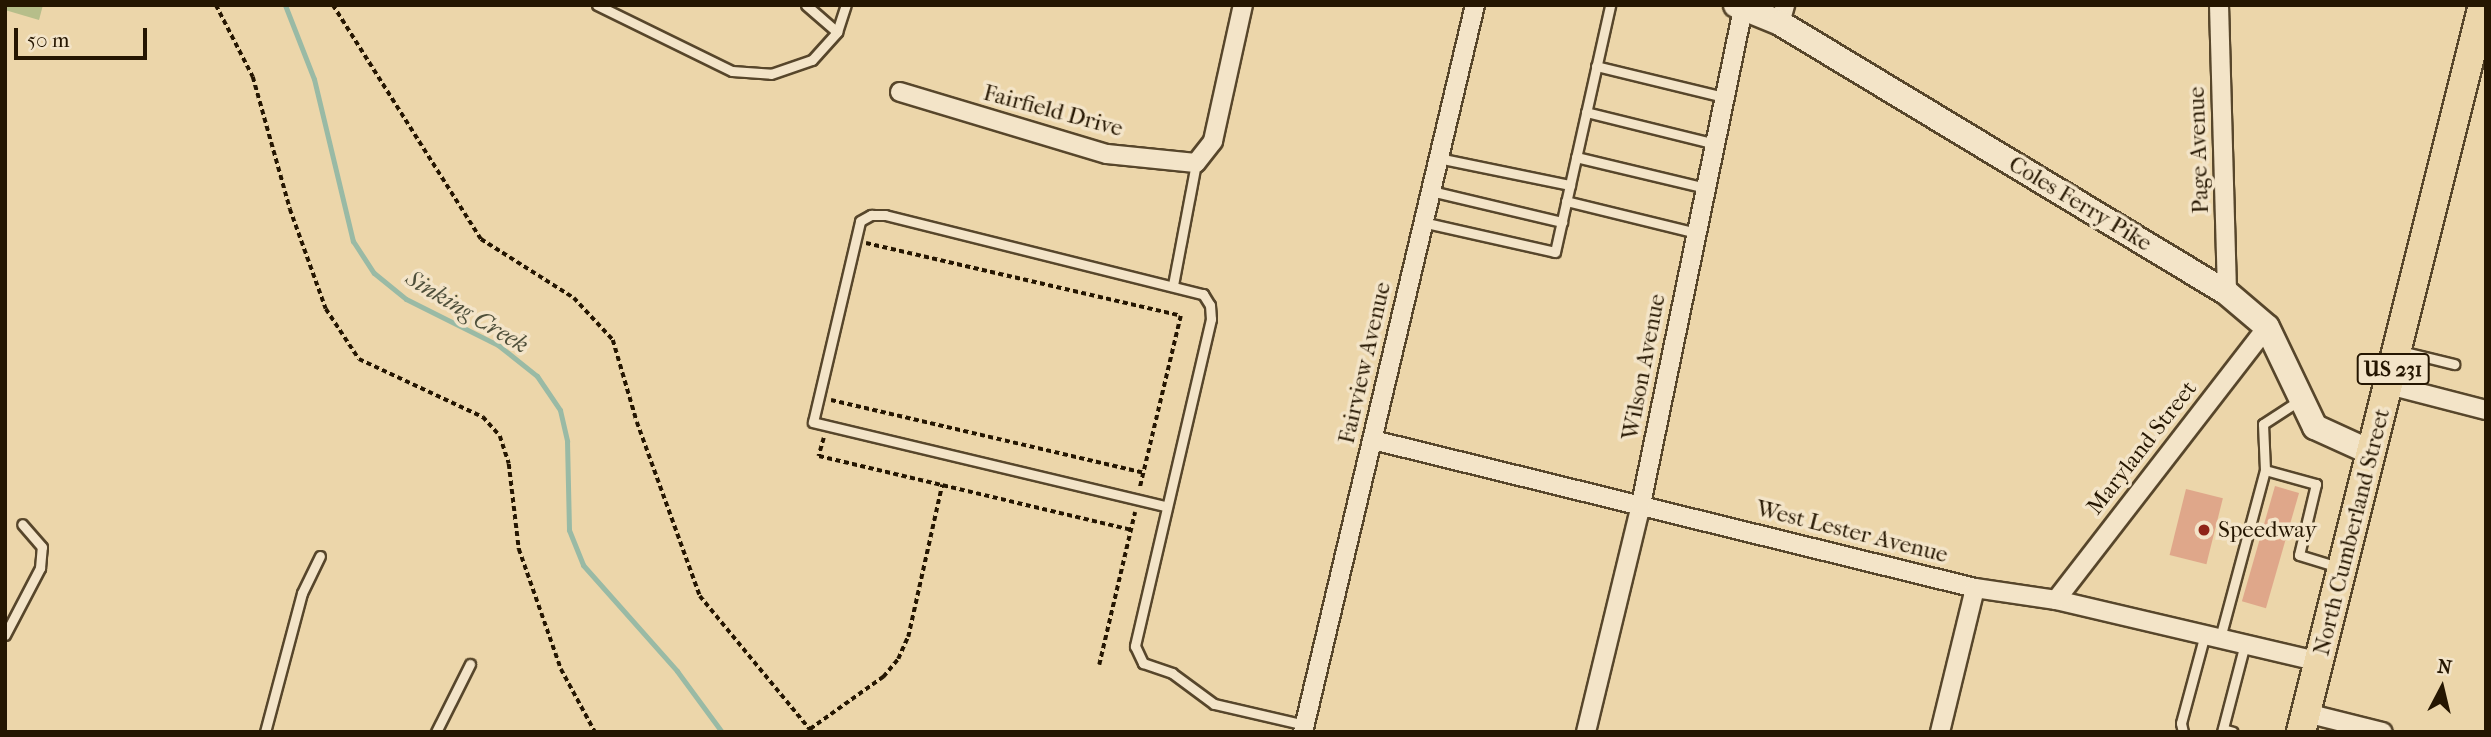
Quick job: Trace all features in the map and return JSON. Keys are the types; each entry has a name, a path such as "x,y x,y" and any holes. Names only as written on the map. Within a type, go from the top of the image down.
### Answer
{"main road":[{"name":"North Cumberland Street","path":"2304,722 2483,5"}],"street":[{"path":"1196,163 1213,141 1243,5"},
{"name":"Fairview Avenue","path":"1304,728 1475,5"},
{"name":"Page Avenue","path":"2219,5 2227,293"},
{"name":"Coles Ferry Pike","path":"1739,7 1782,14 2227,293 2267,327 2300,401 2315,427 2372,453"},
{"name":"Wilson Avenue","path":"1586,732 1641,504 1715,144 1739,7"},
{"name":"Fairfield Drive","path":"900,92 1107,155 1196,163"},
{"name":"Maryland Street","path":"2056,600 2267,327"},
{"path":"2389,385 2486,410"},
{"name":"West Lester Avenue","path":"1373,440 1975,588 2056,600 2320,662"},
{"path":"1940,732 1975,588"},
{"path":"2304,722 2383,732"}],"lane":[{"path":"597,5 732,71 771,74 812,60 837,32 846,5"},
{"path":"806,5 837,32"},
{"path":"1422,222 1555,252 1610,5"},
{"path":"1596,66 1724,97"},
{"path":"1586,112 1715,144"},
{"path":"1576,157 1706,188"},
{"path":"1437,158 1570,185"},
{"path":"1173,285 1196,163"},
{"path":"1429,191 1562,222"},
{"path":"1566,201 1696,233"},
{"path":"1165,506 813,422 860,221 871,215 1203,294 1210,305 1211,319 1165,506 1135,646 1143,663 1172,673 1214,704 1304,728"},
{"path":"2398,350 2454,364"},
{"path":"2183,732 2265,470 2263,424 2300,401"},
{"path":"2265,470 2316,484 2299,555 2343,568"},
{"path":"5,635 40,568 43,547 22,524"},
{"path":"265,732 302,593 320,556"},
{"path":"2233,732 2222,730 2245,644"},
{"path":"436,732 470,664"}],"path":[{"path":"216,5 253,77 289,209 326,309 352,349 359,359 483,417 500,436 509,464 519,549 561,669 594,732"},
{"path":"333,5 481,239 574,298 613,340 637,422 701,596 811,730 883,677 898,659 908,637 942,485"},
{"path":"862,256 865,242 1181,316 1140,490"},
{"path":"831,386 828,399 1144,473"},
{"path":"824,439 819,456 1130,530"},
{"path":"1098,665 1135,512"}],"green space":[{"path":"5,5 43,5 39,20 5,10"}],"building":[{"path":"2275,486 2299,493 2266,608 2242,601"},
{"path":"2186,489 2223,498 2206,564 2170,555"}],"waterway":[{"name":"Sinking Creek","path":"285,5 314,79 353,241 374,273 406,299 498,345 537,376 560,410 567,441 569,530 583,565 677,671 722,732"}],"place":[{"name":"Speedway","path":"2204,530"}]}
